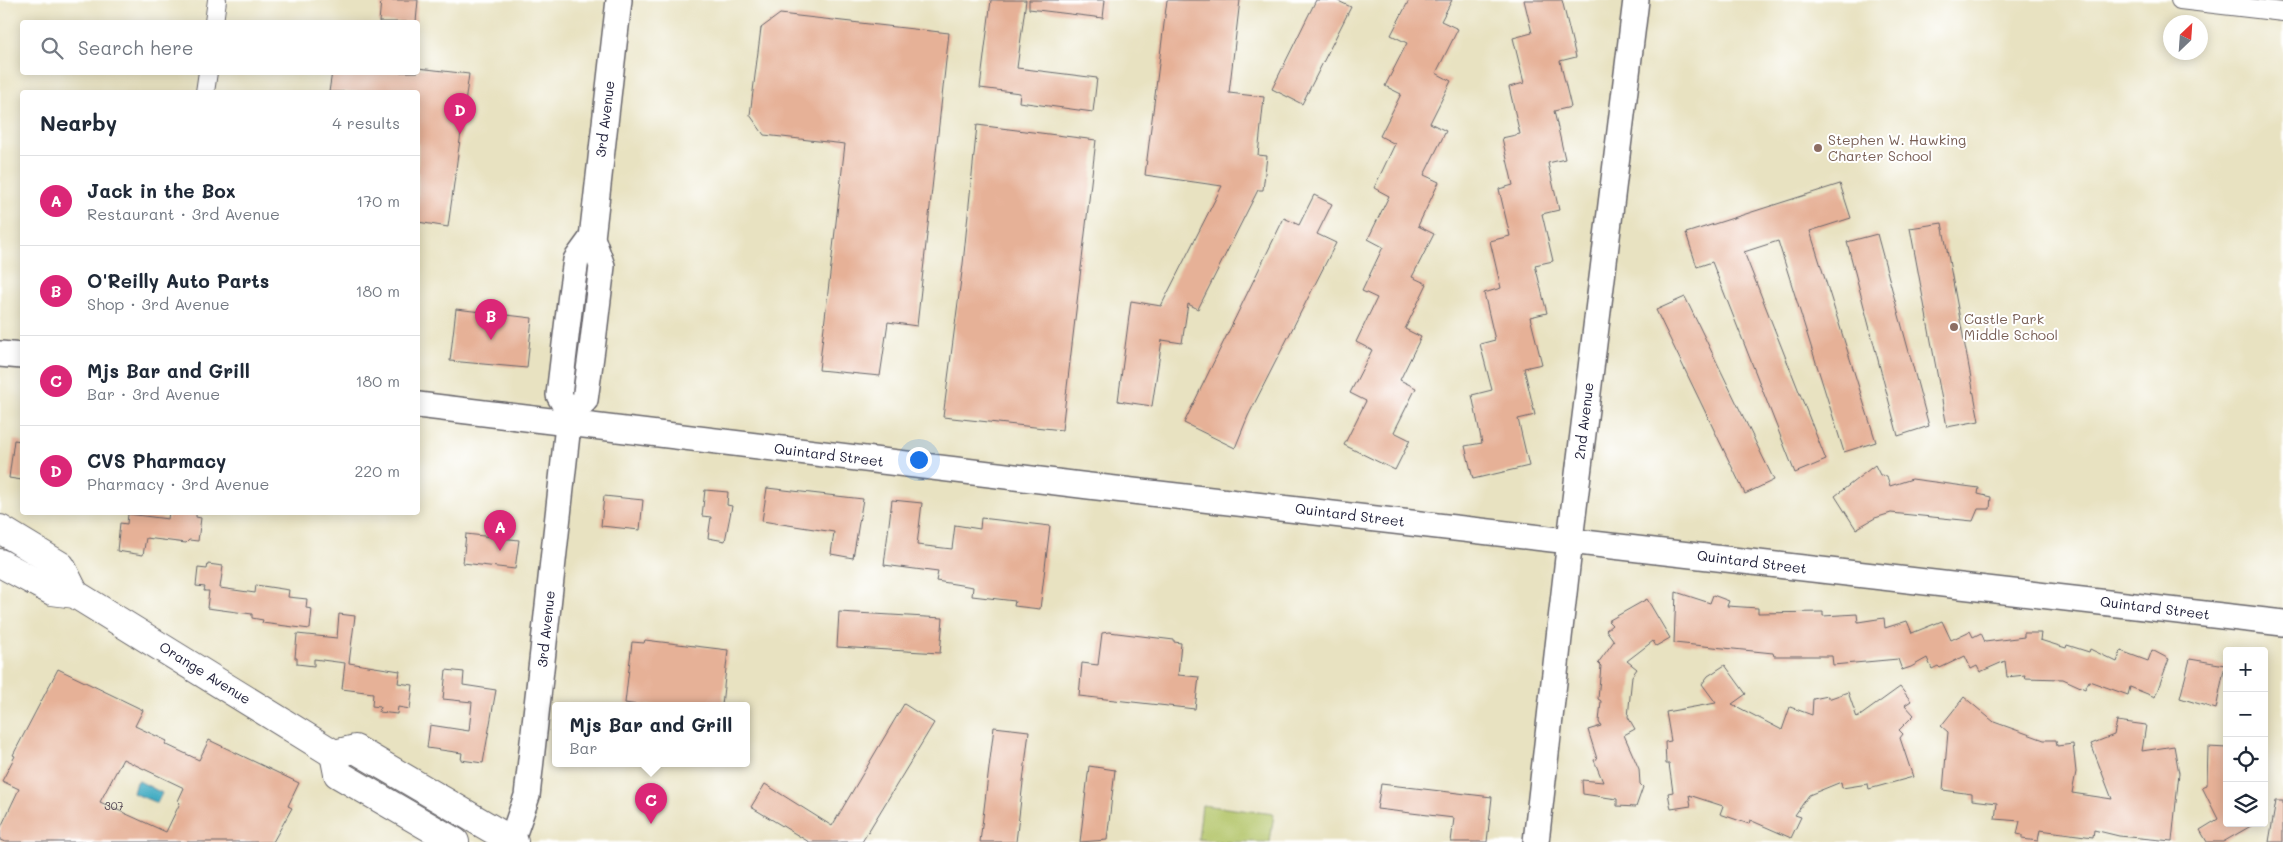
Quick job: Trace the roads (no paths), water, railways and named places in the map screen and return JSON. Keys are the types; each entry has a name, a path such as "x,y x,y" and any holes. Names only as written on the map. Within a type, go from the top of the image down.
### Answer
{"main road":[{"path":"0,529 61,566 75,594"},
{"name":"Orange Avenue","path":"0,563 52,591 75,594 334,754"},
{"path":"455,842 338,774 334,754 354,750 512,842"}],"street":[{"path":"214,20 216,0"},
{"name":"3rd Avenue","path":"512,842 528,796 569,420 559,395 571,294 576,260 592,238 619,0"},
{"name":"2nd Avenue","path":"1536,842 1570,540 1636,0"},
{"path":"2180,0 2283,12"},
{"path":"205,90 208,75"},
{"path":"0,354 20,356"},
{"name":"Quintard Street","path":"420,405 569,420 2283,623"}],"water":[{"path":"139,781 162,793 157,803 133,793 136,782"}],"place":[{"name":"CVS Pharmacy","path":"460,134"},
{"name":"Stephen W. Hawking Charter School","path":"1818,148"},
{"name":"Castle Park Middle School","path":"1954,327"},
{"name":"O'Reilly Auto Parts","path":"491,340"},
{"name":"Jack in the Box","path":"500,551"},
{"name":"Mjs Bar and Grill","path":"651,824"}]}
